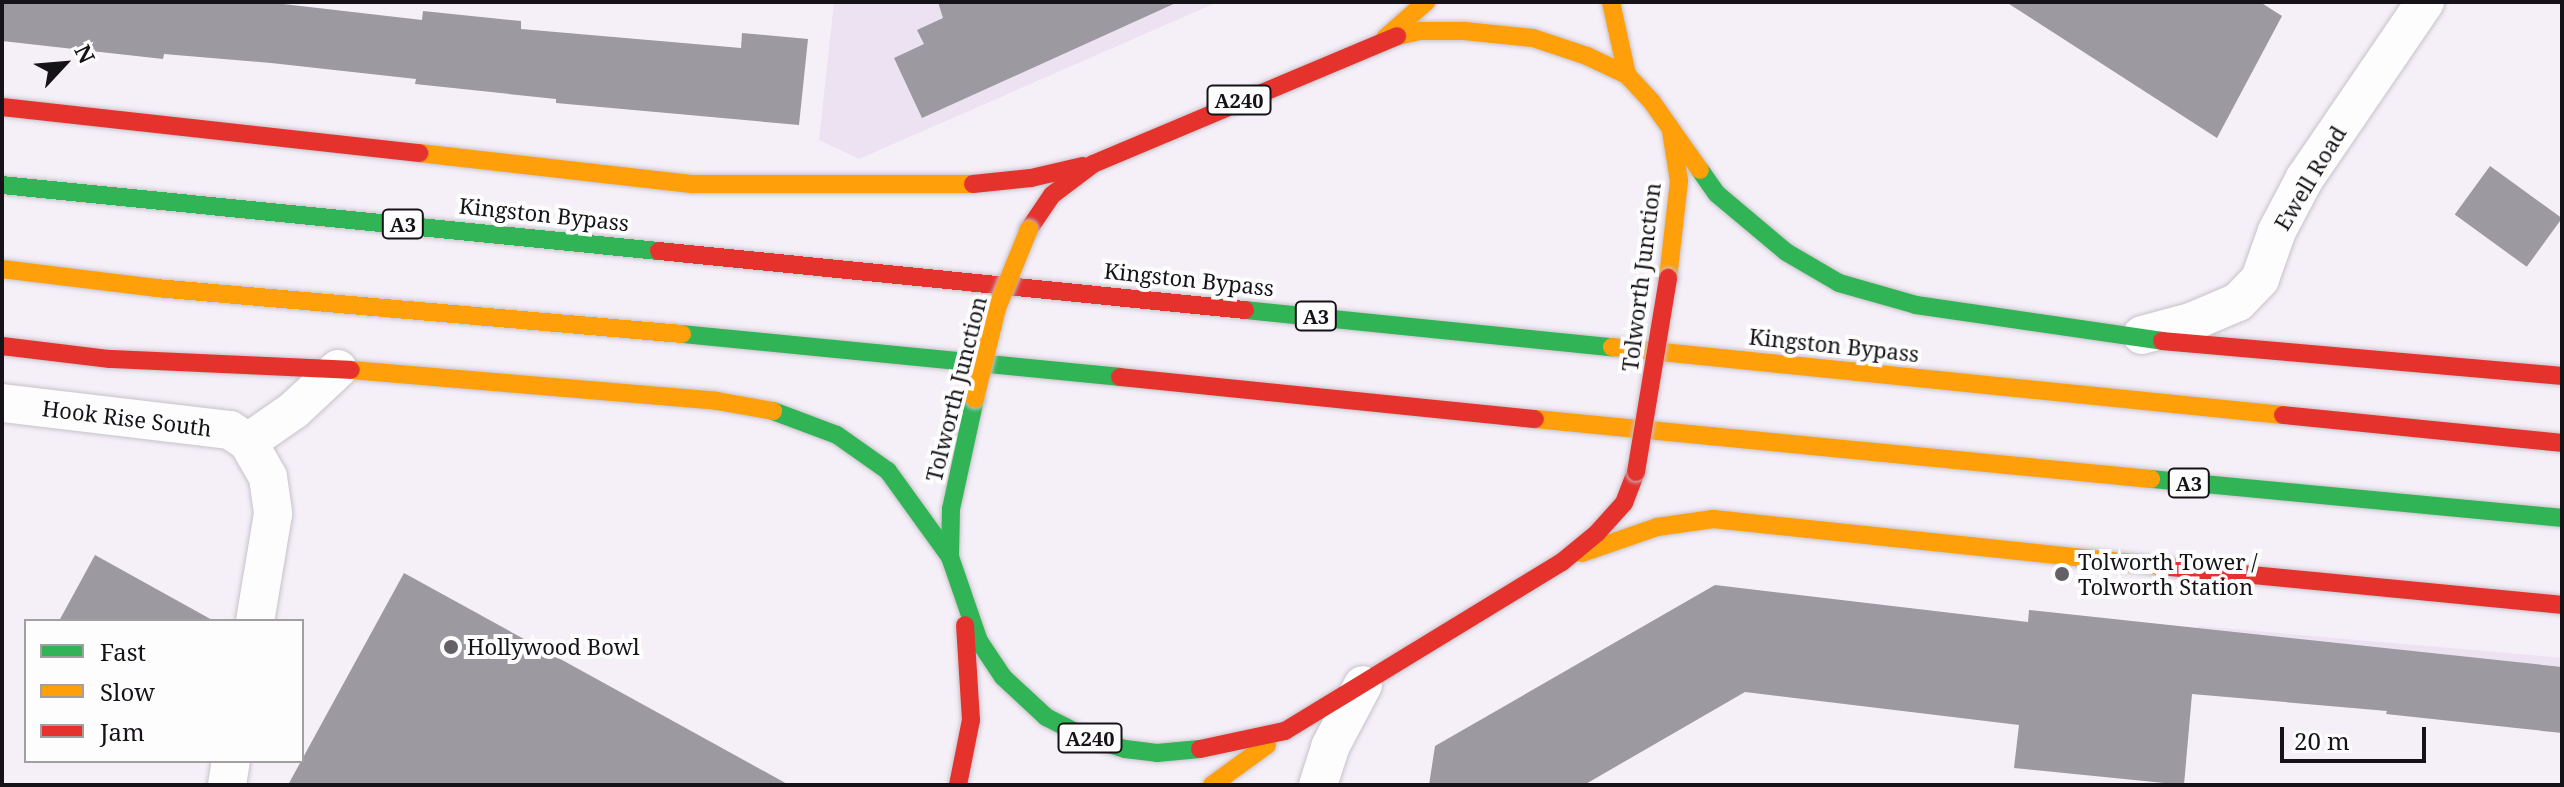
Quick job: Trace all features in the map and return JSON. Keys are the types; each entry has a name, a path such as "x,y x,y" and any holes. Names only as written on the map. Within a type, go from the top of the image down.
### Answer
{"main road":[{"name":"A240","path":"1385,38 1426,2"},
{"name":"A240","path":"1611,2 1627,75"},
{"name":"Tolworth Junction","path":"1421,31 1464,31 1533,38 1587,56 1627,75 1670,128 1679,181 1668,278 1636,472 1624,503 1597,533 1562,562 1285,731 1222,747 1157,753 1125,749 1081,735 1046,717 1003,677 979,641 950,557 951,509 975,399 997,308 1029,229 1052,195 1093,164 1385,38 1421,31"},
{"path":"2,107 693,184 970,184 1031,178 1093,164"},
{"path":"1670,128 1717,194 1786,252 1839,283 1916,305 2131,338 2562,376"},
{"name":"Kingston Bypass","path":"2,185 2562,443"},
{"name":"A3","path":"2,269 156,288 798,344 1816,448 2562,518"},
{"path":"2,346 110,359 338,369 717,401 775,411 837,435 888,471 950,557"},
{"path":"1562,562 1607,542 1657,527 1713,519 2384,590 2562,605"},
{"name":"A240","path":"958,785 971,720 970,666 961,595"},
{"name":"A240","path":"1212,785 1285,731"}],"street":[{"name":"Ewell Road","path":"2131,338 2191,322 2238,302 2260,279 2277,231 2305,178 2425,2"},
{"path":"255,619 273,514 268,477 248,442 294,410 338,369"},
{"name":"Hook Rise South","path":"2,403 230,430 248,442"},
{"path":"1318,785 1330,747 1363,685"},
{"path":"227,785 231,763"}],"shaded area":[{"path":"834,2 1218,2 859,159 819,140"},
{"path":"2198,626 2562,658 2558,697 2195,665"}],"building":[{"path":"2,2 266,2 422,20 423,11 521,21 521,29 741,48 742,33 808,39 799,125 556,103 556,99 415,84 416,79 271,63 164,54 163,59 2,41"},
{"path":"938,2 1178,2 922,118 894,58 924,44 917,30 943,18"},
{"path":"2006,2 2260,2 2282,16 2217,138"},
{"path":"2490,166 2562,218 2527,267 2455,215"},
{"path":"95,555 210,619 60,619"},
{"name":"Hollywood Bowl","path":"404,573 789,785 288,785 300,763 304,763 304,756"},
{"path":"1715,585 2028,622 2029,610 2562,667 2562,733 2386,714 2387,711 2192,694 2184,785 2014,768 2019,725 1745,692 1584,785 1429,785 1435,746"}],"traffic: fast":[{"path":"1700,170 1717,194 1786,252 1839,283 1916,305 2162,341"},
{"path":"2,185 659,251"},
{"path":"1245,310 1612,347"},
{"path":"682,334 1120,377"},
{"path":"975,399 951,509 950,557 979,641 1003,677 1046,717 1081,735 1125,749 1157,753 1200,749"},
{"path":"773,411 837,435 888,471 950,557"},
{"path":"2151,479 2562,518"}],"traffic: slow":[{"path":"1385,38 1426,2"},
{"path":"1611,2 1627,75"},
{"path":"1397,36 1421,31 1464,31 1533,38 1587,56 1627,75 1652,102 1700,170"},
{"path":"1668,278 1679,181 1671,131"},
{"path":"419,153 693,184 973,184"},
{"path":"975,399 997,308 1029,229"},
{"path":"2,269 156,288 682,334"},
{"path":"1612,347 2283,415"},
{"path":"351,370 717,401 773,411"},
{"path":"1535,419 2151,479"},
{"path":"1582,553 1657,527 1713,519 2159,566"},
{"path":"1212,785 1267,745"}],"traffic: jam":[{"path":"1029,229 1052,195 1093,164 1397,36"},
{"path":"2,107 419,153"},
{"path":"973,184 1031,178 1083,166"},
{"path":"659,251 1245,310"},
{"path":"1636,472 1668,278"},
{"path":"2162,341 2562,376"},
{"path":"2,346 110,359 351,370"},
{"path":"1120,377 1535,419"},
{"path":"2283,415 2562,443"},
{"path":"1200,749 1285,731 1562,562 1597,533 1624,503 1636,472"},
{"path":"2159,566 2562,605"},
{"path":"958,785 971,720 965,625"}],"place":[{"name":"Tolworth Tower / Tolworth Station","path":"2062,574"},
{"name":"Hollywood Bowl","path":"451,647"}]}
